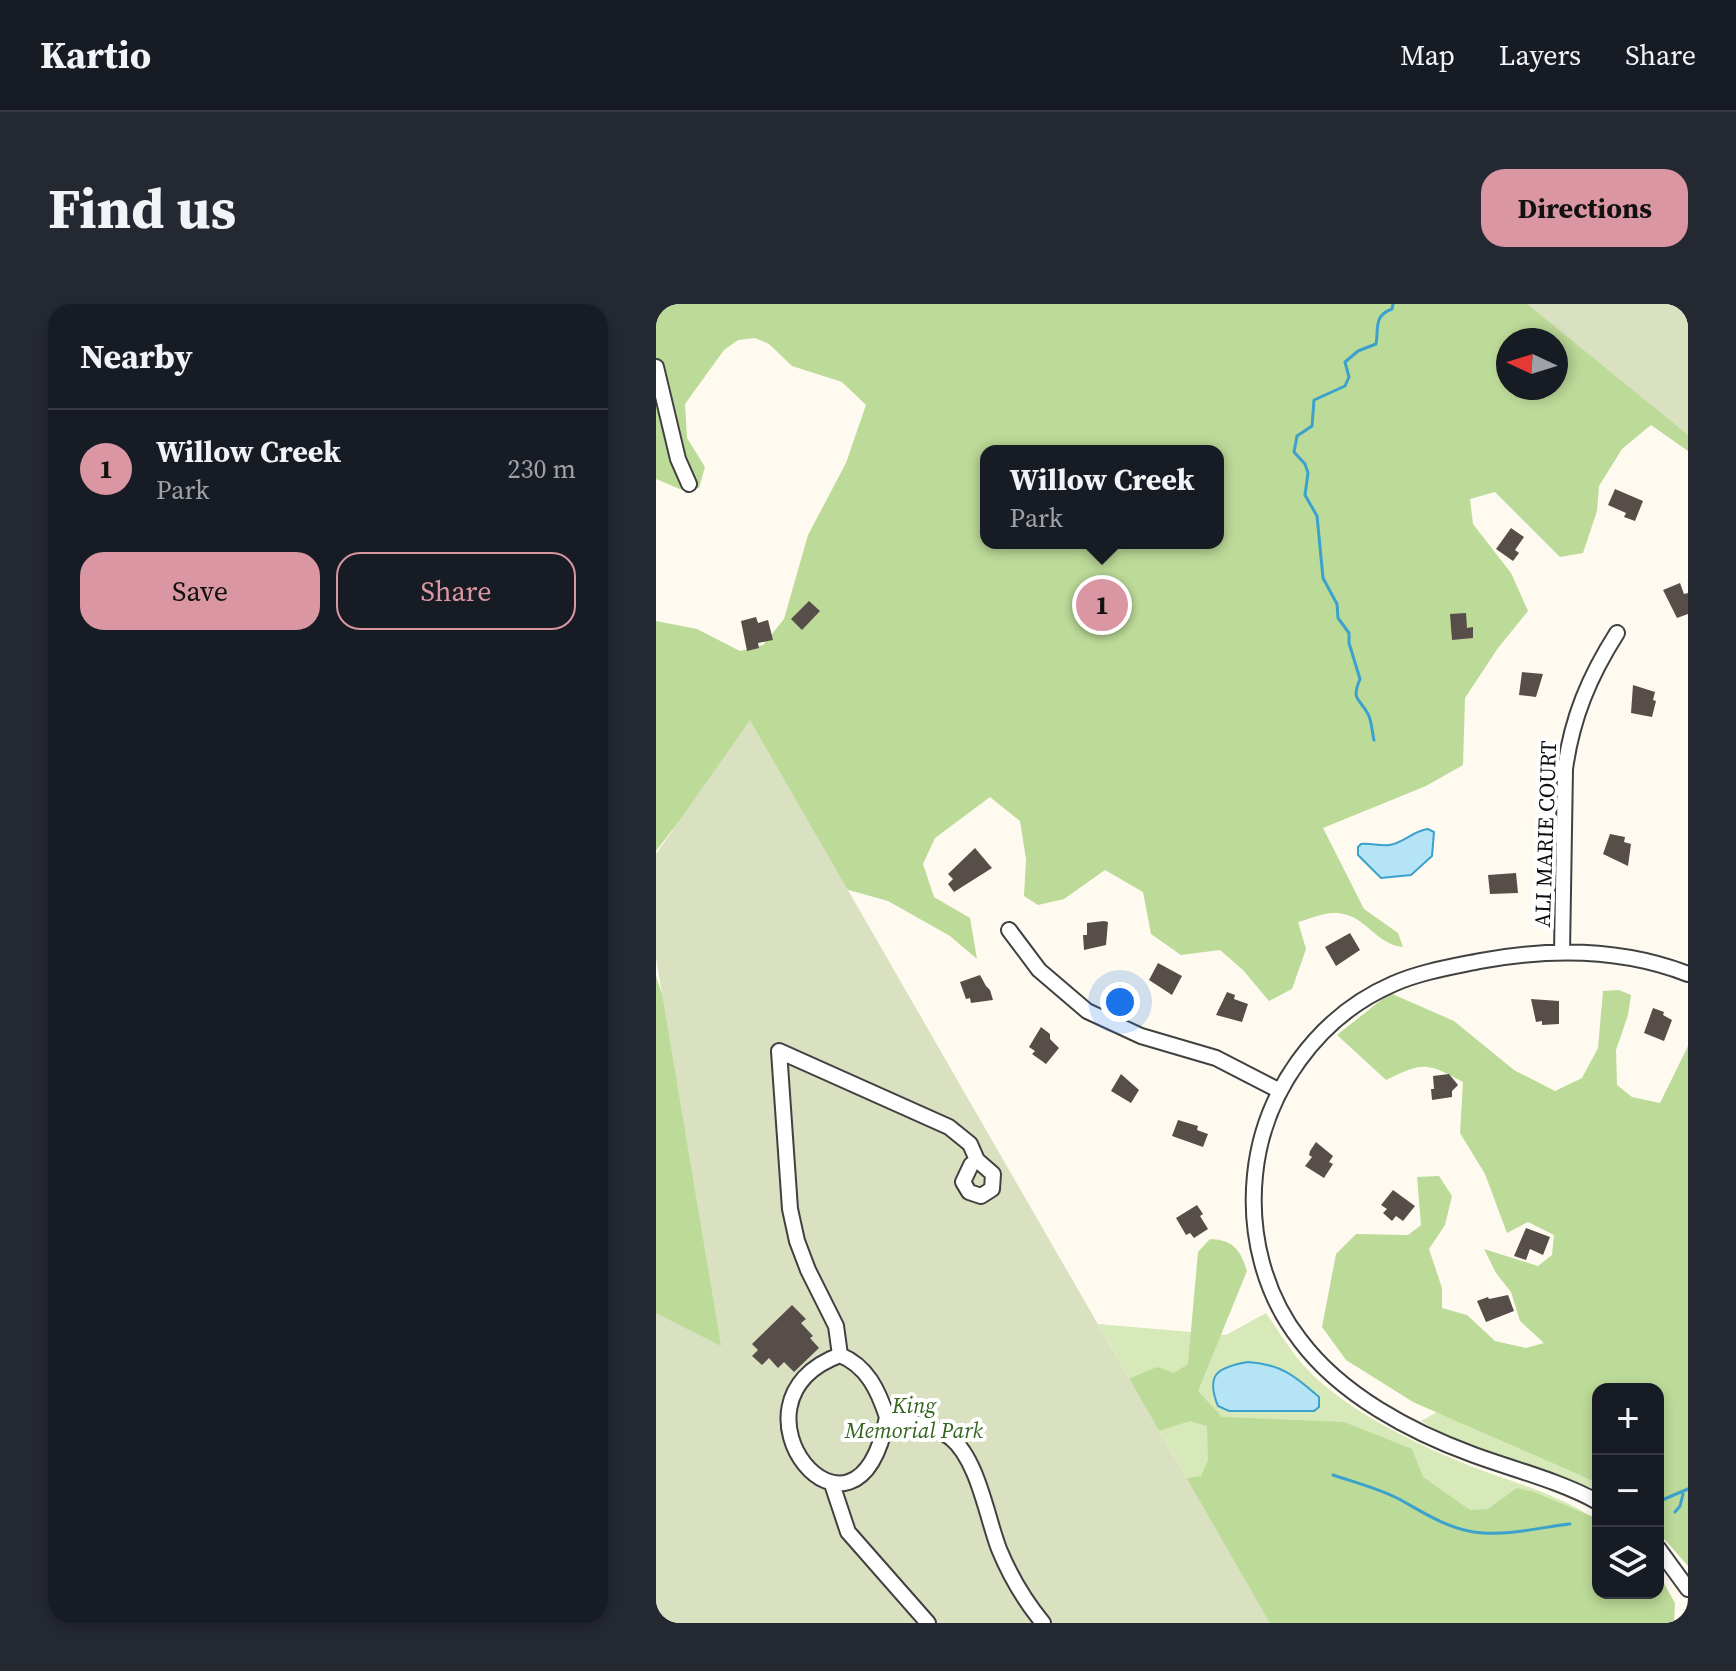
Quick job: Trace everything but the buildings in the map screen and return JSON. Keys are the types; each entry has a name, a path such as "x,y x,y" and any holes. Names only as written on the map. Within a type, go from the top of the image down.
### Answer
{"street":[{"path":"656,367 678,459 689,484"},
{"name":"ALI MARIE COURT","path":"1562,952 1565,769 1569,740 1585,688 1617,633"},
{"path":"1009,930 1039,970 1087,1011 1141,1036 1216,1058 1280,1091"},
{"path":"1592,1499 1446,1444 1419,1431 1340,1382 1299,1340 1270,1287 1260,1256 1254,1221 1256,1163 1262,1136 1280,1091 1305,1052 1321,1033 1368,996 1393,983 1441,969 1498,958 1562,952 1622,956 1688,974"},
{"path":"840,1355 823,1361 810,1371 790,1408 790,1439 802,1462 822,1480 832,1484 850,1481 867,1467 880,1444 887,1417 881,1399 862,1369 840,1355 836,1326 797,1241 790,1209 779,1051 949,1127 970,1144 977,1160"},
{"path":"887,1417 935,1430 950,1437 960,1448 970,1464 1007,1566 1030,1608 1043,1623"},
{"path":"832,1484 848,1532 928,1623"},
{"path":"1664,1556 1688,1589"}],"green space":[{"path":"656,304 1688,304 1688,451 1651,425 1622,449 1599,486 1597,511 1583,553 1560,557 1495,492 1470,499 1473,524 1511,573 1528,611 1498,648 1465,698 1463,765 1426,786 1323,828 1364,909 1398,933 1403,947 1385,941 1363,923 1346,915 1327,914 1298,922 1306,949 1292,989 1269,1001 1243,970 1220,950 1181,955 1151,934 1143,892 1105,870 1064,899 1038,905 1024,896 1026,859 1020,821 990,797 935,838 923,864 934,897 970,918 977,959 950,936 888,901 845,889 750,730 656,851 656,621 697,629 740,651 763,645 784,619 808,535 846,463 866,405 842,382 792,366 769,344 755,338 738,340 724,350 685,404 687,438 705,467 699,488 682,490 656,479"},
{"path":"1527,304 1688,304 1688,435 1568,337 1568,328 1556,328"},
{"name":"King Memorial Park","path":"750,720 1270,1623 656,1623 656,1313 721,1346 656,958 656,854"},
{"path":"656,976 684,1059 733,1367 656,1435"},
{"path":"1619,990 1631,995 1616,1050 1617,1085 1632,1097 1660,1103 1688,1046 1688,1566 1664,1539 1664,1383 1592,1383 1592,1480 1413,1402 1346,1360 1322,1327 1336,1254 1356,1234 1408,1235 1421,1225 1417,1177 1439,1176 1452,1196 1445,1225 1429,1249 1442,1288 1442,1308 1467,1315 1495,1341 1526,1348 1544,1343 1520,1321 1511,1292 1496,1273 1484,1249 1538,1266 1552,1255 1554,1235 1528,1222 1507,1233 1485,1174 1460,1133 1463,1082 1424,1067 1386,1080 1337,1035 1390,993 1454,1021 1514,1070 1555,1091 1582,1078 1598,1048 1603,991"},
{"path":"1210,1239 1224,1241 1242,1257 1247,1271 1198,1391 1222,1417 1344,1422 1412,1449 1423,1477 1470,1510 1488,1509 1517,1488 1592,1516 1592,1599 1664,1599 1664,1584 1675,1603 1674,1623 1253,1623 1144,1485 1201,1476 1208,1460 1207,1426 1190,1421 1139,1437 1124,1381 1157,1367 1174,1373 1188,1364 1198,1252"},
{"path":"1266,1313 1306,1368 1355,1408 1433,1450 1545,1493 1592,1517 1592,1588 1270,1623 1098,1324 1226,1335"},
{"path":"1471,1393 1592,1406 1592,1488 1444,1435 1421,1421"}],"water":[{"path":"1428,829 1434,832 1432,856 1411,875 1381,878 1358,855 1361,844 1389,845"},
{"path":"1248,1362 1270,1365 1295,1377 1319,1397 1319,1407 1314,1411 1229,1411 1218,1406 1213,1386 1217,1374 1229,1366"}],"waterway":[{"path":"1374,740 1369,717 1356,695 1360,679 1349,633 1338,618 1337,604 1323,578 1317,516 1305,495 1308,473 1305,464 1294,452 1297,436 1312,426 1314,400 1345,386 1349,377 1345,362 1358,351 1376,344 1379,319 1392,309 1393,304"},
{"path":"1333,1475 1382,1491 1438,1520 1471,1532 1505,1533 1570,1524"},
{"path":"1664,1499 1688,1489"},
{"path":"1675,1512 1683,1494"}],"place":[{"name":"Willow Creek","path":"1102,605"}]}
